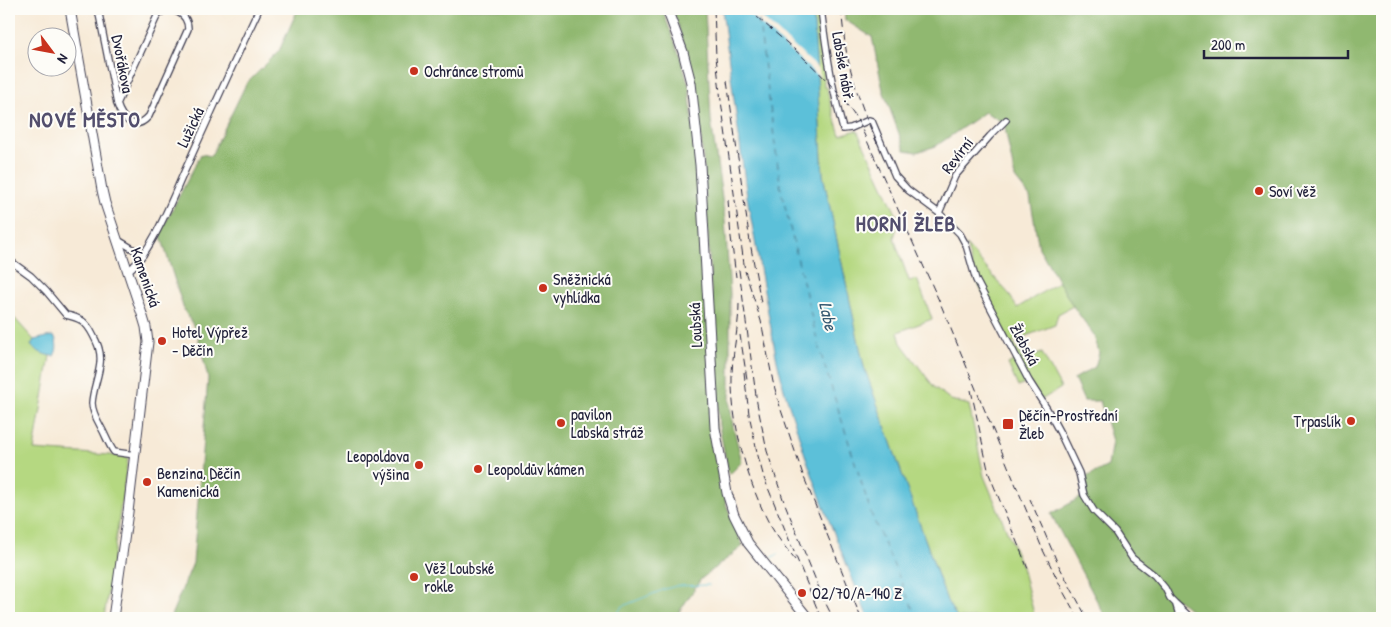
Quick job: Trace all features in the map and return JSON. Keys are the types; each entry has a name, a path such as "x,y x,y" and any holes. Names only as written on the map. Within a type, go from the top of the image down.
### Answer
{"main road":[{"name":"Kamenická","path":"70,9 102,190 146,327 148,342 135,455 112,618"},
{"name":"Loubská","path":"667,9 683,52 691,83 700,165 715,428 727,494 734,515 748,543 808,618"}],"street":[{"name":"Dvořákova","path":"98,9 117,104 124,119 129,122 138,123 149,116 188,29 185,16"},
{"path":"117,104 158,14 164,10 174,10 185,16 188,9"},
{"name":"Lužická","path":"128,271 143,255 164,217 259,9"},
{"name":"Labské nábř.","path":"820,9 836,102 843,129"},
{"name":"Žlebská","path":"843,129 851,128 869,120 872,121 895,176 908,190 939,213 960,234 966,245 976,280 1029,381 1060,433 1079,472 1084,496 1094,511 1115,532 1132,558 1154,575 1166,588 1175,604 1191,618"},
{"name":"Revírní","path":"939,213 955,176 1006,120"},
{"path":"118,240 143,255"},
{"path":"9,260 31,276 66,316 78,318 90,329 100,350 100,362 92,403 94,413 108,444 114,452 135,455"},
{"name":"Žlebská","path":"1175,604 1180,618"}],"green space":[{"path":"298,9 662,9 689,86 697,165 718,457 726,504 743,546 701,579 675,618 170,618 193,563 208,378 197,332 184,310 160,233 201,154 211,156 246,84 279,51"},
{"path":"673,9 705,9 711,120 725,220 730,294 730,406 742,462 729,475 719,426 704,169 696,86"},
{"path":"813,9 818,9 821,49 825,69 824,87 827,87 840,135 857,130 899,220 894,238 909,281 917,279 932,319 898,332 901,343 934,387 951,400 969,405 984,476 1022,567 1035,618 957,618 947,601 864,367 823,175"},
{"path":"844,9 1382,9 1382,618 1199,618 1177,599 1170,604 1176,618 1106,618 1051,514 1085,495 1082,479 1108,466 1112,441 1100,401 1084,401 1074,379 1095,367 1099,353 1094,335 1073,306 1039,248 1030,197 1015,178 1004,123 985,112 936,146 917,152 905,150 883,90 872,37 845,20"},
{"path":"966,245 1009,294 1017,308 1059,282 1073,306 1058,314 1055,325 1013,341 1023,360 1042,353 1061,388 1041,400 1029,381 1018,387 1008,364 1017,359 976,280"},
{"path":"9,312 34,340 31,345 34,349 50,356 34,450 128,458 104,618 9,618"}],"water":[{"name":"Labe","path":"722,9 813,9 823,175 864,367 947,601 957,618 868,618 828,518 805,455 784,389 776,356 747,197"},
{"path":"51,336 55,337 57,344 54,356 41,353 31,345 34,340"}],"pier":[{"path":"744,9 752,9 819,69 820,78"}],"waterway":[{"path":"768,560 778,554"},
{"path":"613,618 623,606 665,589 676,586 709,585"}],"ferry route":[{"path":"761,9 759,23 781,190 819,348 872,516 917,618"}],"railway":[{"path":"714,9 716,57 721,101 745,271 761,321 773,382 781,410 803,475 861,618"},
{"path":"748,9 822,76 848,106 859,123 941,305 1042,548 1078,618"},
{"path":"841,9 847,55 856,89 877,143"},
{"path":"727,81 750,242 761,303"},
{"path":"728,200 736,277"},
{"path":"739,270 757,403 767,451 783,499 833,618"},
{"path":"739,304 732,376 732,394 737,432 747,470 761,507 775,533 795,560"},
{"path":"740,335 747,379"},
{"path":"744,372 749,414 764,478 821,618"},
{"path":"971,390 989,474 1028,569"},
{"path":"1030,499 1058,564 1087,618"}],"place":[{"name":"Ochránce stromů","path":"414,71"},
{"name":"Soví věž","path":"1259,191"},
{"name":"Sněžnická vyhlídka","path":"543,288"},
{"name":"Hotel Výpřež - Děčín","path":"162,341"},
{"name":"Trpaslík","path":"1351,421"},
{"name":"pavilon Labská stráž","path":"561,423"},
{"name":"Děčín-Prostřední Žleb","path":"1008,424"},
{"name":"Leopoldova výšina","path":"419,465"},
{"name":"Leopoldův kámen","path":"478,469"},
{"name":"Benzina, Děčín Kamenická","path":"147,482"},
{"name":"Věž Loubské rokle","path":"414,577"},
{"name":"O2/70/A-140 Z","path":"802,593"}],"district":[{"name":"NOVÉ MĚSTO","path":"85,120"},
{"name":"HORNÍ ŽLEB","path":"906,224"}]}
